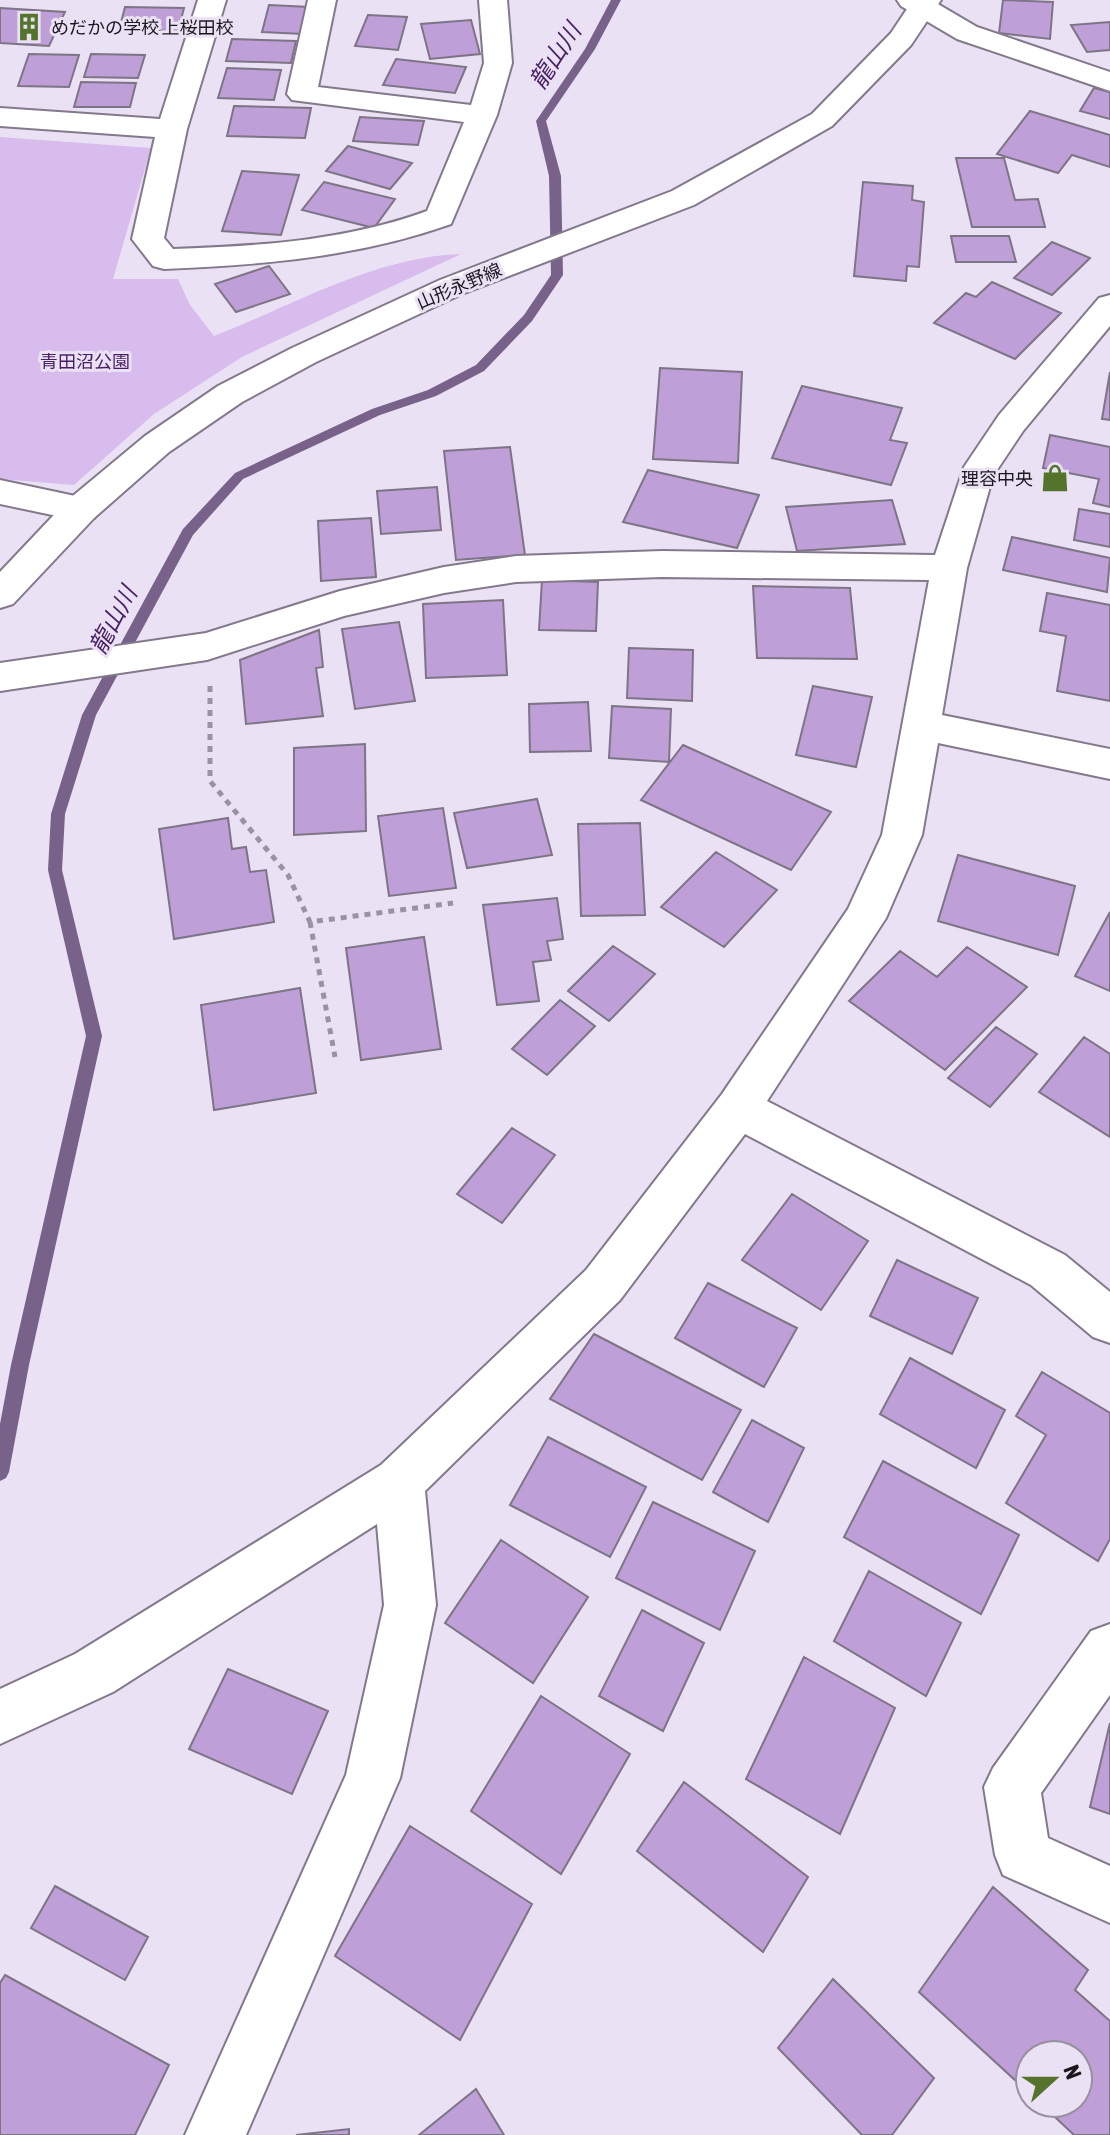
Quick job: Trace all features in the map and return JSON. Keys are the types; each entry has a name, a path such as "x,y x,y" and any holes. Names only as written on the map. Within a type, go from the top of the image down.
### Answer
{"street":[{"path":"212,0 172,129 148,239 164,259 328,247 415,227 440,217 482,115 498,63 493,0"},
{"path":"322,0 302,94 482,115"},
{"path":"921,2 967,33 1046,63 1110,82"},
{"name":"山形永野線","path":"0,595 81,509 157,444 230,394 304,355 451,287 683,198 822,120 901,39 921,2"},
{"path":"0,117 172,129"},
{"path":"0,1717 94,1673 399,1482 603,1285 738,1108 865,918 902,835 924,726 949,568 976,475 1011,423 1110,305"},
{"path":"0,492 81,509"},
{"path":"0,677 213,644 340,604 444,580 516,569 662,564 949,568"},
{"path":"924,726 1110,764"},
{"path":"738,1108 1048,1270 1110,1321"},
{"path":"215,2135 373,1778 410,1605 399,1482"},
{"path":"1110,1650 1012,1787 1023,1855 1110,1895"}],"path":[{"path":"213,644 209,688 210,781 288,875 310,922 335,1057"},
{"path":"310,922 453,903"}],"green space":[{"name":"青田沼公園","path":"0,137 151,148 113,279 178,279 190,305 214,336 366,273 429,257 461,254 242,357 154,414 74,485 0,479"}],"building":[{"path":"1003,0 1053,2 1050,39 999,33"},
{"path":"269,5 309,7 303,34 262,32"},
{"path":"125,7 184,8 178,31 119,30"},
{"name":"めだかの学校 上桜田校","path":"0,8 65,12 49,46 0,43"},
{"path":"368,15 407,17 398,50 355,46"},
{"path":"471,20 480,54 430,59 421,24"},
{"path":"1110,22 1110,50 1087,52 1071,25"},
{"path":"232,39 296,41 291,63 226,61"},
{"path":"29,54 79,55 69,87 18,86"},
{"path":"91,54 145,55 138,78 84,77"},
{"path":"396,59 466,67 455,93 383,85"},
{"path":"227,68 281,70 274,100 218,98"},
{"path":"81,82 136,83 130,107 74,107"},
{"path":"1094,88 1110,92 1110,119 1080,111"},
{"path":"234,106 311,108 305,138 227,136"},
{"path":"1030,111 1110,135 1110,167 1072,155 1058,173 997,154"},
{"path":"360,117 424,121 418,145 353,141"},
{"path":"348,146 412,163 390,189 326,171"},
{"path":"956,158 1004,158 1015,200 1038,199 1045,227 972,227"},
{"path":"242,171 299,175 281,235 222,231"},
{"path":"324,182 395,199 374,228 302,210"},
{"path":"863,182 913,186 912,200 924,202 919,267 907,266 906,281 854,276"},
{"path":"951,236 1009,236 1016,262 956,262"},
{"path":"1052,242 1090,258 1052,295 1014,278"},
{"path":"269,266 290,294 236,312 215,284"},
{"path":"992,282 1061,313 1015,359 934,323 966,293 976,297"},
{"path":"660,368 742,372 738,463 653,459"},
{"path":"1110,372 1110,420 1102,419"},
{"path":"802,386 902,408 890,440 907,443 891,485 772,458"},
{"path":"1050,435 1110,447 1110,507 1093,503 1099,479 1043,468"},
{"path":"510,447 525,555 456,560 444,451"},
{"path":"648,470 759,495 737,548 623,522"},
{"path":"437,487 441,530 381,534 377,491"},
{"path":"892,500 905,544 797,551 786,507"},
{"path":"1079,509 1110,514 1110,547 1074,540"},
{"path":"371,518 376,577 321,581 318,521"},
{"path":"1012,537 1110,558 1107,592 1003,570"},
{"path":"542,580 598,582 596,631 539,630"},
{"path":"753,586 850,588 857,659 757,658"},
{"path":"1047,593 1110,605 1110,701 1057,691 1066,636 1040,631"},
{"path":"503,600 507,675 426,678 423,604"},
{"path":"399,622 415,701 355,709 342,629"},
{"path":"319,630 323,667 316,668 323,716 246,724 240,660"},
{"path":"629,648 693,650 692,701 627,698"},
{"path":"813,686 872,697 856,767 796,755"},
{"path":"588,702 591,751 530,752 529,704"},
{"path":"612,706 671,709 669,762 609,758"},
{"path":"365,744 366,831 294,835 294,748"},
{"path":"683,745 831,812 791,870 641,800"},
{"path":"537,799 552,855 467,868 454,813"},
{"path":"443,808 456,888 389,896 378,816"},
{"path":"228,818 232,849 246,847 250,872 266,870 274,922 174,939 159,829"},
{"path":"640,823 645,915 581,916 578,824"},
{"path":"716,852 777,890 724,947 661,907"},
{"path":"958,855 1075,886 1058,955 938,921"},
{"path":"557,898 563,939 547,941 551,960 533,962 539,1001 497,1005 483,905"},
{"path":"1110,912 1110,991 1075,976"},
{"path":"424,937 441,1049 361,1060 346,948"},
{"path":"613,946 655,974 609,1021 568,991"},
{"path":"967,947 1027,987 945,1070 849,1001 900,951 937,977"},
{"path":"300,988 316,1093 214,1110 201,1005"},
{"path":"560,1000 595,1026 547,1075 512,1049"},
{"path":"996,1027 1037,1054 990,1107 948,1078"},
{"path":"1084,1037 1110,1054 1110,1137 1039,1092"},
{"path":"512,1128 555,1155 502,1223 457,1194"},
{"path":"792,1194 868,1241 821,1310 742,1260"},
{"path":"897,1260 978,1298 952,1354 870,1316"},
{"path":"708,1283 797,1328 764,1387 675,1338"},
{"path":"594,1334 741,1410 702,1480 550,1399"},
{"path":"910,1358 1005,1410 976,1468 880,1414"},
{"path":"1042,1372 1110,1413 1110,1539 1098,1561 1006,1503 1046,1435 1016,1416"},
{"path":"752,1420 804,1448 768,1522 713,1492"},
{"path":"548,1437 646,1487 610,1557 510,1505"},
{"path":"883,1461 1019,1535 981,1614 844,1537"},
{"path":"653,1502 755,1551 720,1630 616,1578"},
{"path":"501,1540 588,1597 533,1683 445,1623"},
{"path":"869,1571 961,1623 926,1696 834,1641"},
{"path":"642,1610 704,1643 663,1731 599,1696"},
{"path":"804,1657 895,1708 840,1834 746,1779"},
{"path":"228,1669 328,1711 292,1794 189,1749"},
{"path":"541,1696 630,1754 561,1874 471,1811"},
{"path":"1110,1723 1110,1814 1090,1807"},
{"path":"684,1782 808,1877 763,1952 637,1851"},
{"path":"410,1826 532,1904 460,2040 335,1956"},
{"path":"55,1886 148,1937 125,1980 31,1928"},
{"path":"993,1887 1088,1970 1075,1990 1110,2021 1110,2135 1074,2135 1057,2119 1094,2119 1094,2039 1014,2039 1014,2079 919,1992"},
{"path":"5,1975 169,2065 135,2135 0,2135 0,1983"},
{"path":"833,1979 934,2078 892,2135 862,2135 778,2048"},
{"path":"476,2089 504,2135 419,2135"},
{"path":"349,2129 349,2135 296,2135"}],"waterway":[{"name":"龍山川","path":"0,1472 20,1365 94,1036 55,870 58,814 89,715 188,532 239,476 376,412 432,393 480,368 528,318 557,275 555,176 541,121 590,49 616,0"}],"place":[{"name":"めだかの学校 上桜田校","path":"29,27"},
{"name":"理容中央","path":"1055,478"}]}
